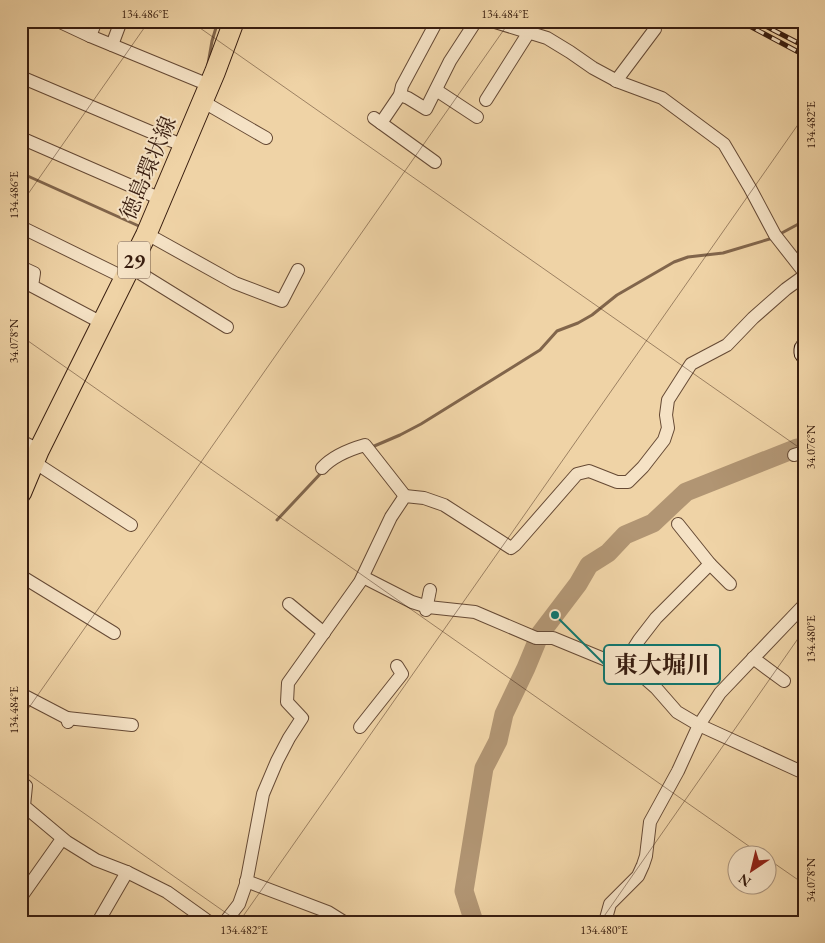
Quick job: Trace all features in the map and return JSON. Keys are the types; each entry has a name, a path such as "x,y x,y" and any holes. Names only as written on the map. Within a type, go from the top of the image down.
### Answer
{"main road":[{"name":"徳島環状線","path":"21,493 31,451 102,323 146,236 155,196 234,21"}],"street":[{"path":"58,21 204,88 266,138"},
{"path":"90,36 96,21"},
{"path":"112,45 121,21"},
{"path":"431,155 377,121 400,95 402,86 437,21"},
{"path":"400,95 426,109 450,61 476,21"},
{"path":"322,468 354,448 365,445 405,496 424,498 444,505 511,548 516,546 577,474 589,471 617,482 628,482 643,467 664,440 668,428 666,416 668,400 691,364 727,345 752,318 804,274 776,236 724,144 662,98 616,81 547,38 492,21"},
{"path":"486,100 536,21"},
{"path":"616,81 654,29"},
{"path":"21,77 178,144"},
{"path":"436,90 477,117"},
{"path":"21,138 155,196"},
{"path":"21,227 128,272 228,326"},
{"path":"146,236 156,239 235,283 282,301 298,270"},
{"path":"21,267 34,273 32,286 102,323"},
{"path":"31,451 131,526"},
{"path":"225,922 239,904 246,884 263,794 281,753 302,718 287,702 288,683 324,633 341,614 363,577 391,517 405,496"},
{"path":"678,524 710,564 730,584"},
{"path":"632,667 632,651 639,640 656,618 710,564"},
{"path":"21,576 114,633"},
{"path":"363,577 384,586 397,597 427,608 475,612 538,638 553,638 621,666 632,667 656,688 677,712 699,725 804,773"},
{"path":"427,608 430,590"},
{"path":"289,604 324,633"},
{"path":"605,922 610,904 638,876 646,856 650,822 678,771 699,725 720,693 804,605"},
{"path":"753,658 784,681"},
{"path":"360,727 402,674 397,666"},
{"path":"21,694 68,720 132,725"},
{"path":"24,784 24,806 62,839 96,860 127,872 167,892 209,922"},
{"path":"21,897 62,839"},
{"path":"98,922 127,872"},
{"path":"246,884 328,912 344,922"}],"waterway":[{"path":"208,64 218,21"},
{"path":"21,173 141,227"},
{"path":"778,235 804,221"},
{"path":"372,447 421,424 540,350 557,331 592,315 617,295 674,262 688,257 723,253 773,238"},
{"path":"474,922 464,891 484,768 498,741 504,714 540,634 578,584 589,565 608,553 625,535 653,523 686,492 797,448"},
{"path":"277,520 322,472"}],"railway":[{"path":"740,21 804,55"},
{"path":"756,21 804,46"}],"place":[{"name":"東大堀川","path":"555,615"}]}
